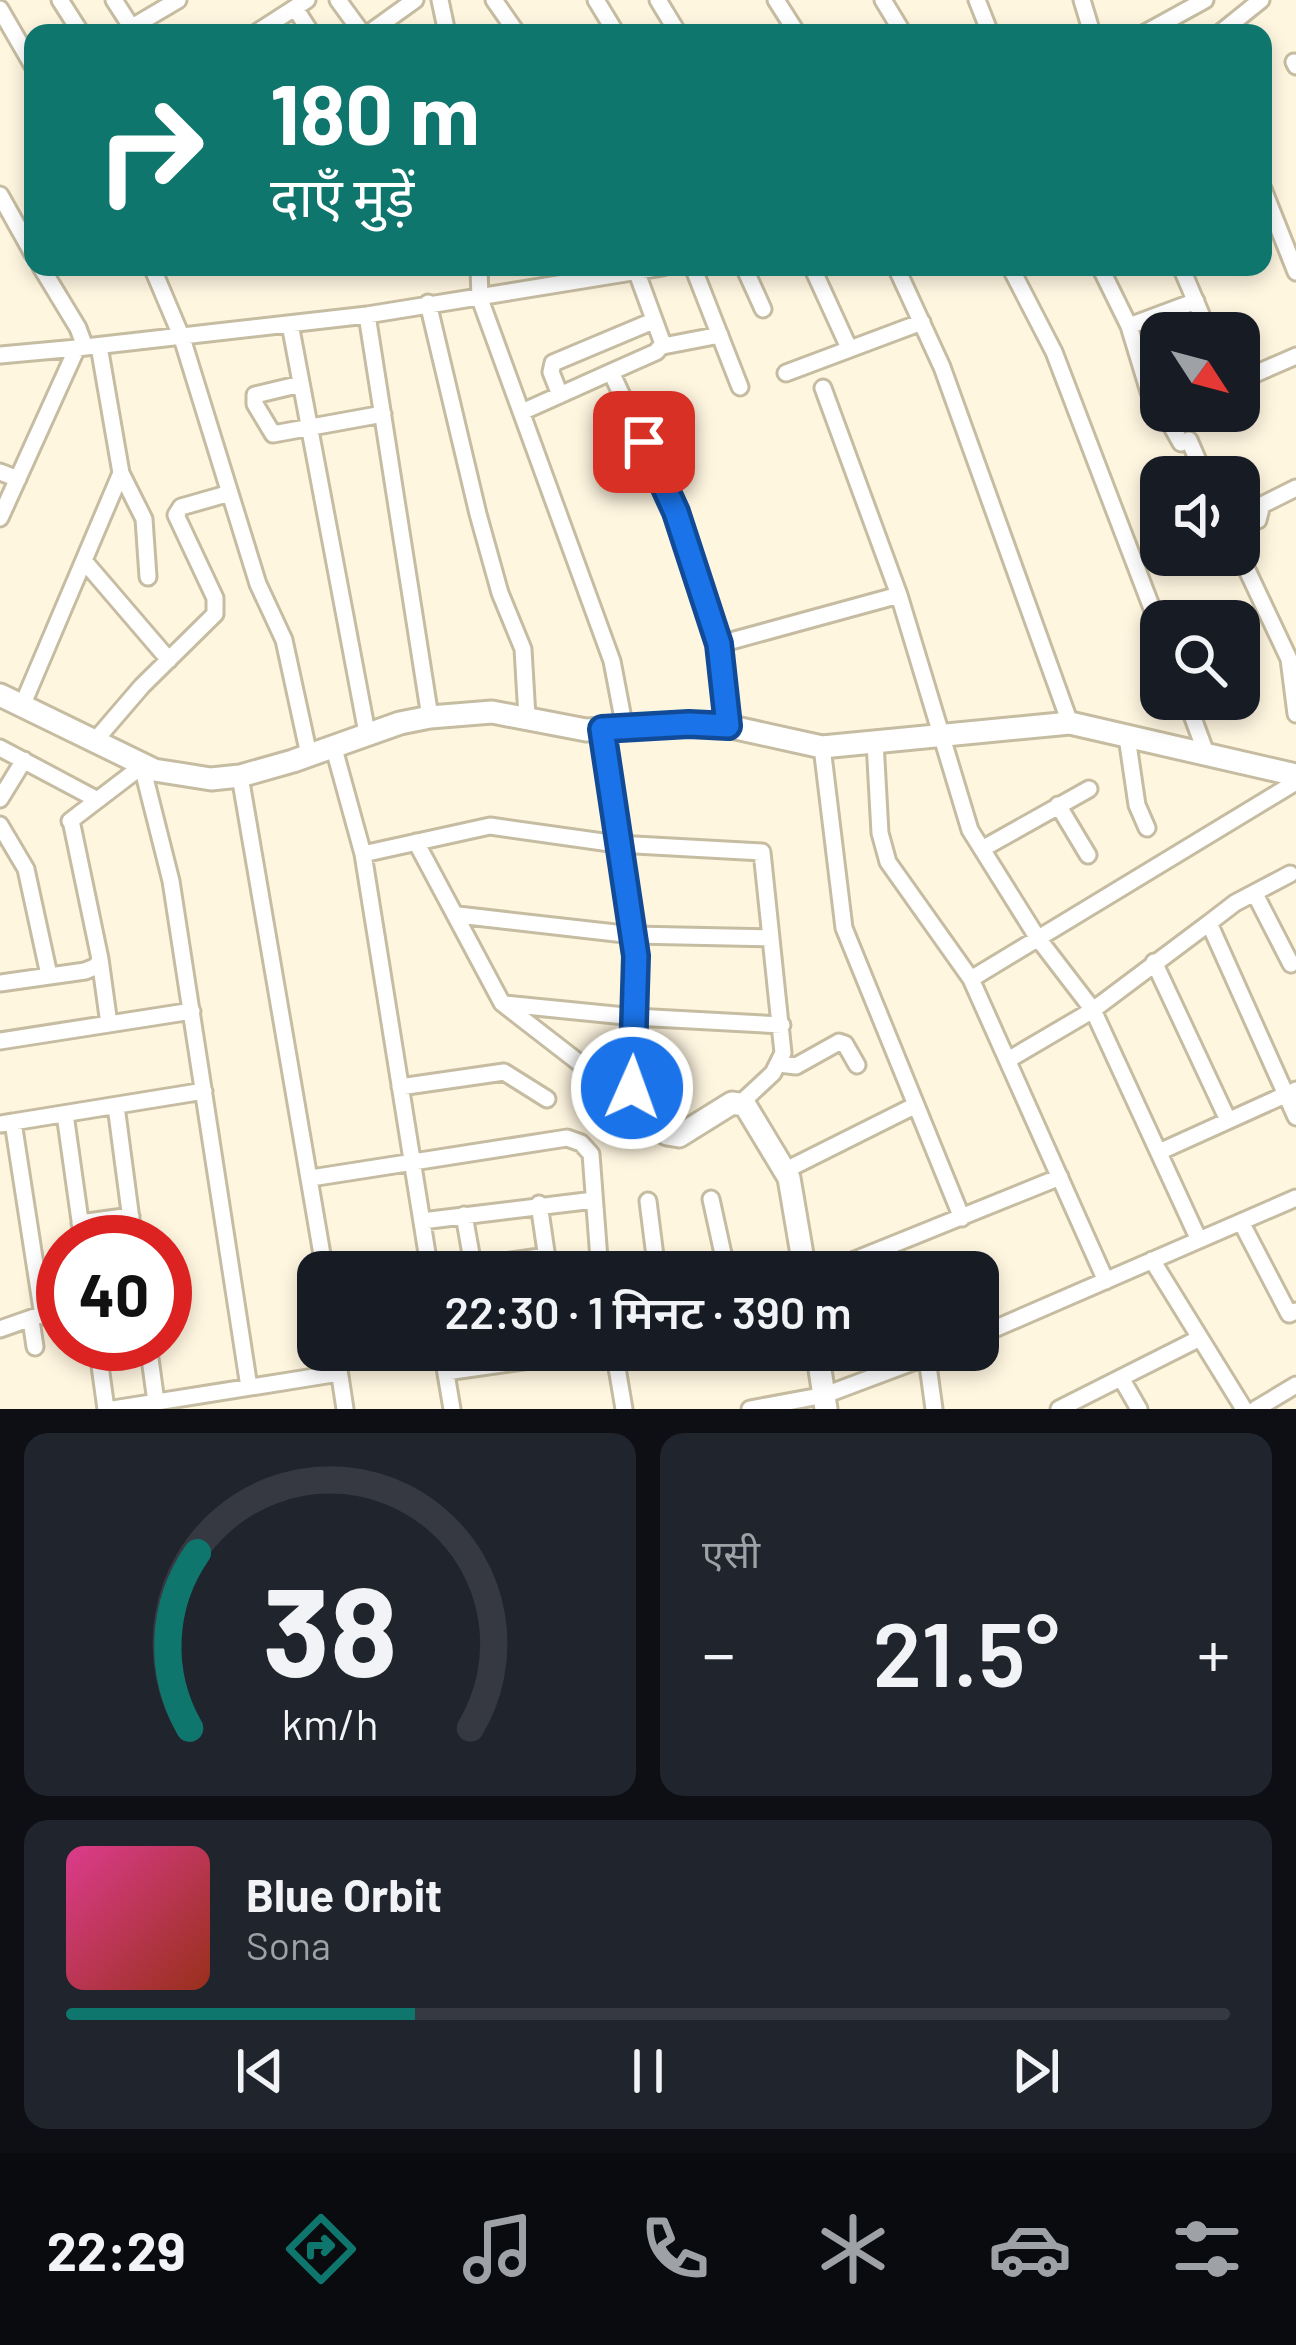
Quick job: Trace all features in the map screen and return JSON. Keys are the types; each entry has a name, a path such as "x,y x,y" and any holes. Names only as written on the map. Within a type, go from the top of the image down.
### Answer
{"street":[{"path":"338,0 358,24"},
{"path":"379,24 415,0"},
{"path":"1180,6 1205,0"},
{"path":"1231,24 1261,0"},
{"path":"137,24 173,1"},
{"path":"272,24 301,4"},
{"path":"0,9 24,50"},
{"path":"0,195 24,238"},
{"path":"1272,212 1296,272"},
{"path":"47,276 87,347 121,473 144,519 148,577"},
{"path":"156,276 182,338 258,584 284,640 309,754"},
{"path":"479,276 480,298 612,662 617,844 633,935 635,1106"},
{"path":"0,355 367,315 480,298 566,276"},
{"path":"638,276 662,346"},
{"path":"697,276 740,387"},
{"path":"748,276 764,310"},
{"path":"820,276 849,348"},
{"path":"900,276 942,367 1070,723"},
{"path":"1015,276 1054,352 1149,600"},
{"path":"1104,276 1129,326 1140,365"},
{"path":"1185,276 1201,312"},
{"path":"1129,326 1196,301"},
{"path":"428,303 478,514 500,593 523,649 527,717"},
{"path":"367,315 430,716"},
{"path":"560,395 551,372 553,363 653,321"},
{"path":"786,373 922,322"},
{"path":"290,324 367,733"},
{"path":"522,412 662,346 720,335"},
{"path":"0,518 87,347"},
{"path":"1260,372 1296,356"},
{"path":"611,372 676,512 719,644 728,726"},
{"path":"301,384 257,392 255,404 274,434 383,414"},
{"path":"823,388 899,595 970,830 1037,937 1094,1010 1199,1240"},
{"path":"0,472 17,479"},
{"path":"22,706 121,473"},
{"path":"1260,512 1262,505 1296,488"},
{"path":"93,742 217,609 176,512 230,493"},
{"path":"85,562 170,660"},
{"path":"1250,576 1289,658 1296,714"},
{"path":"719,644 899,595"},
{"path":"0,695 142,766 211,779 240,776 430,716 492,712 614,729 728,726 822,747 1070,723 1296,778"},
{"path":"1194,720 1206,753"},
{"path":"1126,737 1137,806 1147,828"},
{"path":"875,742 880,833 888,862 971,979 1106,1281"},
{"path":"333,746 363,854 427,1251"},
{"path":"822,747 844,928 962,1218"},
{"path":"0,748 94,798"},
{"path":"0,799 24,760"},
{"path":"110,1024 71,823 142,766"},
{"path":"142,766 171,880 249,1387"},
{"path":"240,776 322,1251"},
{"path":"971,979 1208,838 1296,778"},
{"path":"982,849 1089,789"},
{"path":"1058,805 1088,855"},
{"path":"0,825 7,847 26,868 49,976"},
{"path":"363,854 416,842 490,826 617,844 761,852 782,1025 779,1064 742,1102 732,1102 679,1136 667,1134 502,1003 416,842"},
{"path":"1008,1060 1094,1010 1209,923 1290,874"},
{"path":"1255,894 1291,964"},
{"path":"458,915 633,935 770,938"},
{"path":"1209,923 1291,1092 1296,1117"},
{"path":"0,982 94,968 100,959"},
{"path":"1154,962 1228,1120"},
{"path":"502,1003 635,1018 782,1025"},
{"path":"0,1041 192,1011"},
{"path":"779,1064 796,1066 839,1042 857,1065"},
{"path":"400,1088 503,1072 547,1099"},
{"path":"36,1312 7,1123 204,1091"},
{"path":"1159,1151 1291,1092"},
{"path":"742,1102 786,1170 801,1251"},
{"path":"786,1170 916,1105"},
{"path":"116,1106 131,1215"},
{"path":"65,1114 79,1215"},
{"path":"311,1178 567,1138 581,1142 591,1154 598,1251"},
{"path":"878,1251 1060,1177"},
{"path":"999,1327 1296,1198"},
{"path":"711,1199 722,1251"},
{"path":"422,1221 594,1200"},
{"path":"647,1201 654,1251"},
{"path":"539,1204 546,1251"},
{"path":"464,1215 470,1251"},
{"path":"1241,1222 1294,1317"},
{"path":"1152,1261 1244,1409"},
{"path":"0,1329 36,1318"},
{"path":"34,1347 36,1328"},
{"path":"1060,1409 1200,1338"},
{"path":"102,1371 109,1409 340,1373 345,1409"},
{"path":"152,1371 156,1402"},
{"path":"449,1371 452,1409"},
{"path":"618,1371 624,1409"},
{"path":"820,1371 825,1402"},
{"path":"750,1409 825,1402 897,1371"},
{"path":"929,1371 934,1409"},
{"path":"1121,1378 1139,1409"},
{"path":"1256,1409 1296,1385"}],"route":[{"path":"632,1088 636,956 602,729 728,726 719,644 676,512 644,442"}]}
